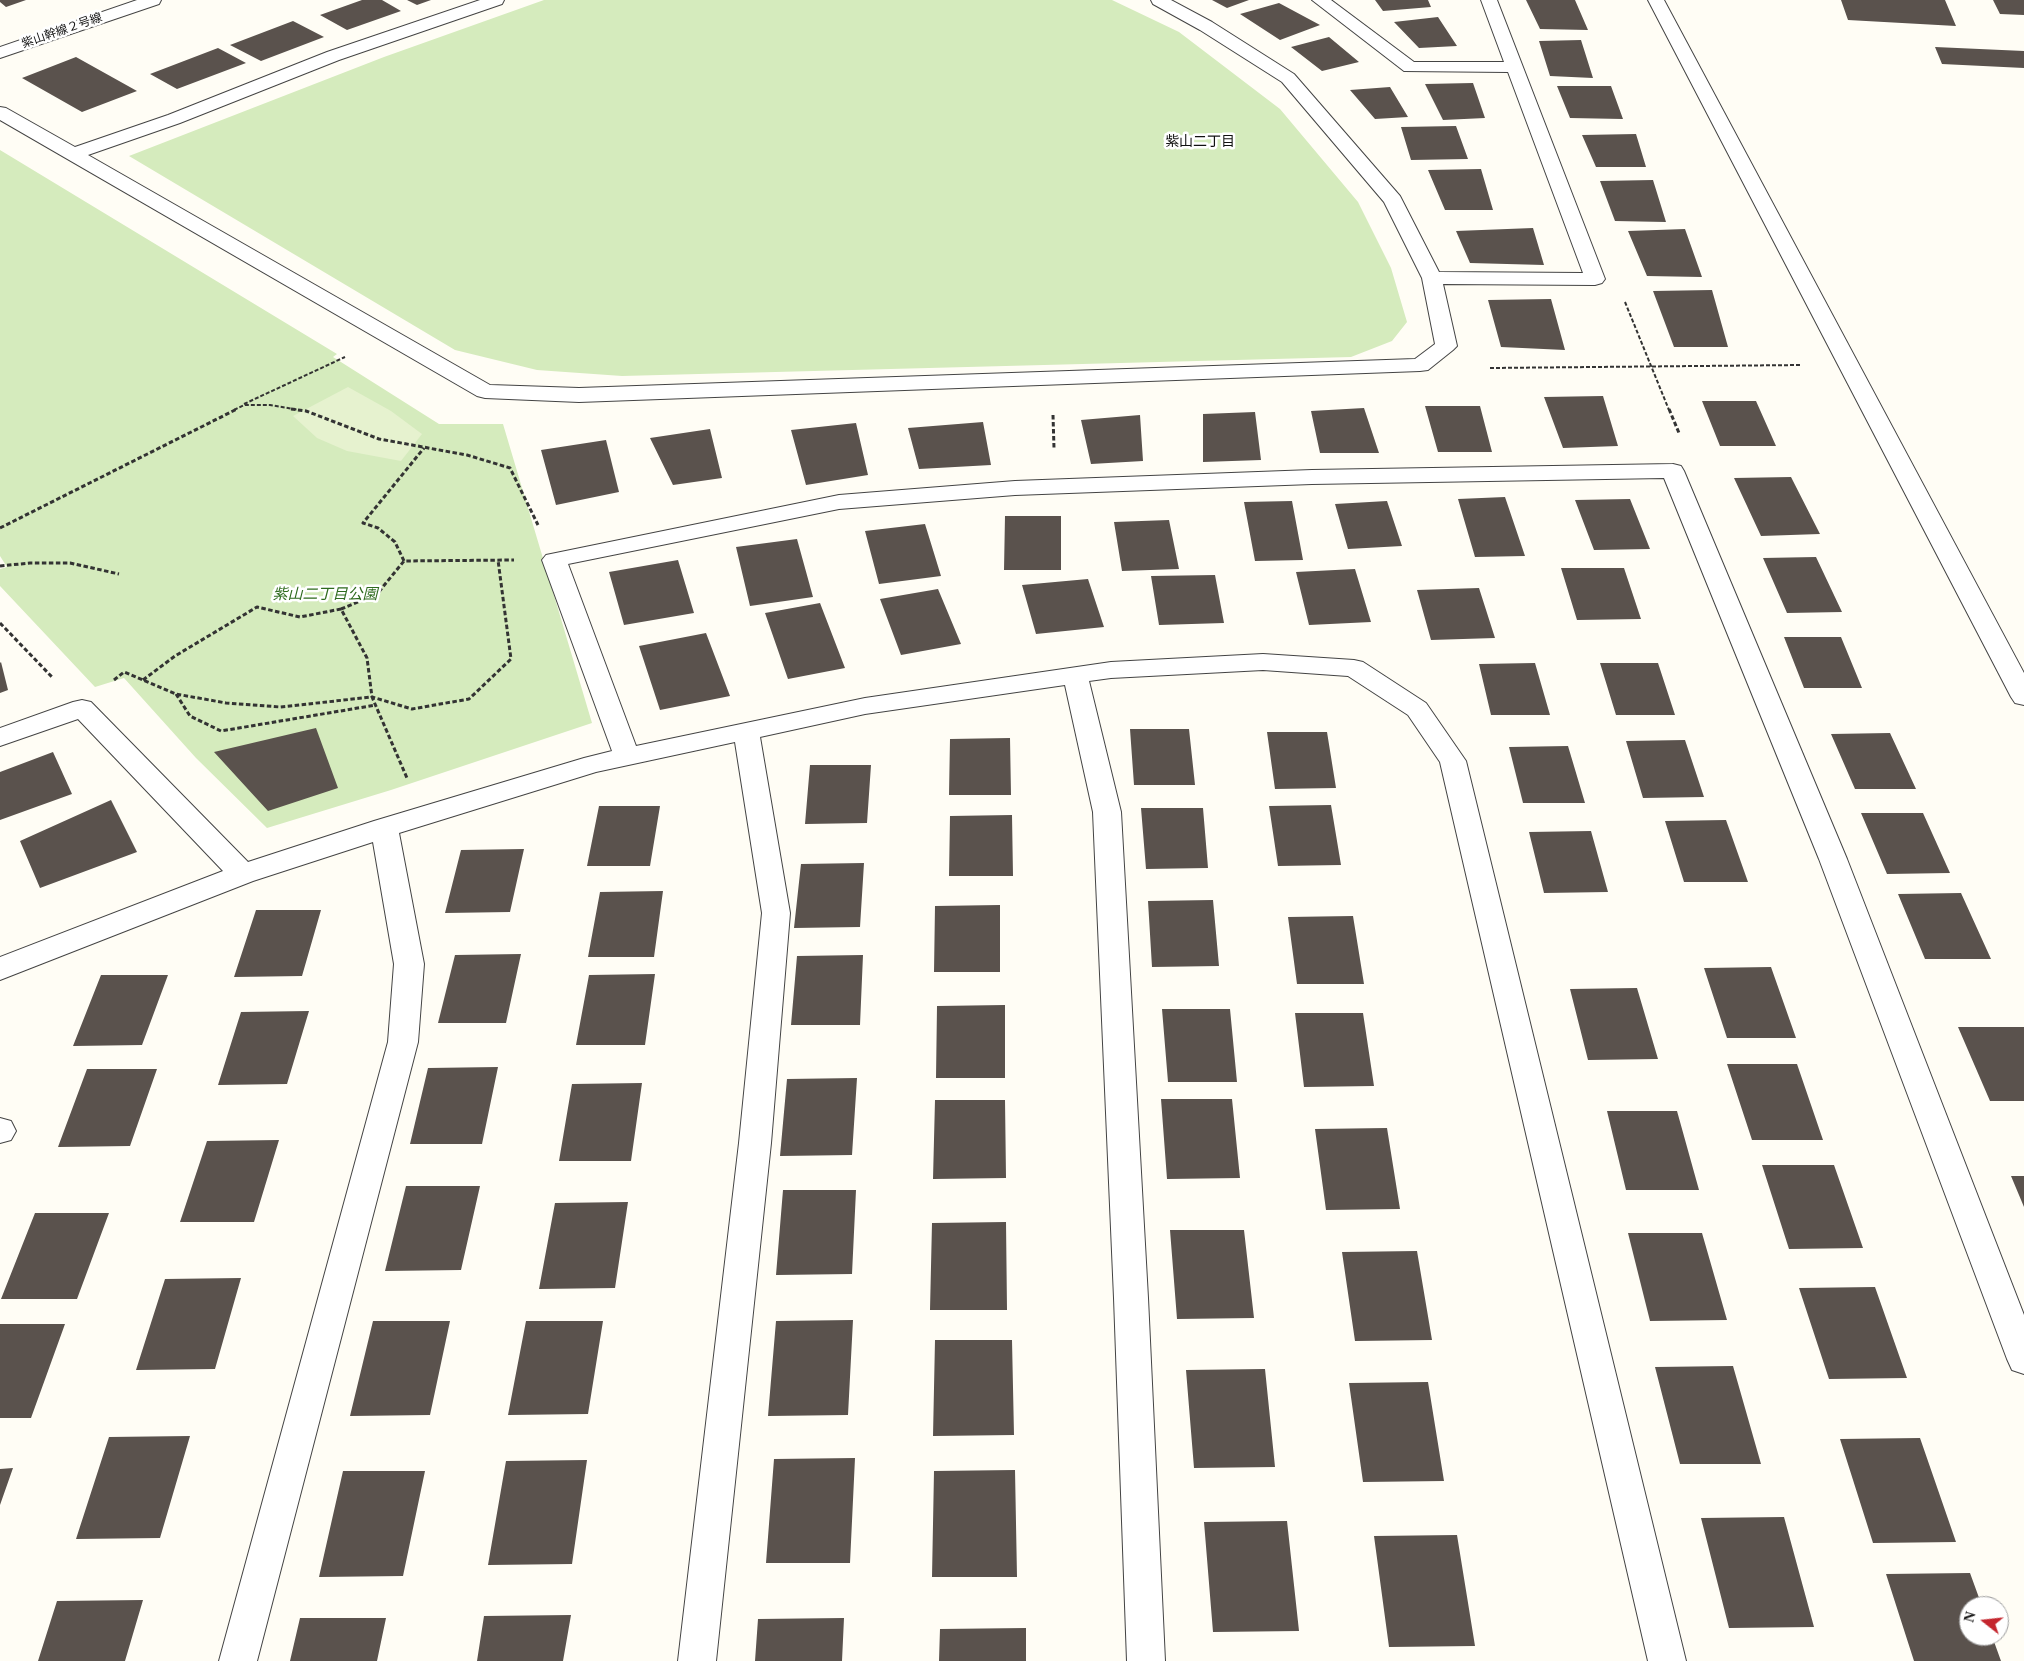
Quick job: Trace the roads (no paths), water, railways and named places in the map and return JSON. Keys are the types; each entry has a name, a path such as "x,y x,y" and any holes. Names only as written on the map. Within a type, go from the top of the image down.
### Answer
{"street":[{"name":"紫山幹線２号線","path":"0,53 153,0"},
{"path":"73,154 174,119 333,56 496,0"},
{"path":"0,112 485,391 579,395 1420,365 1446,346 1432,278 1393,200 1288,78 1206,26 1158,0"},
{"path":"1320,0 1340,13 1410,67 1515,67"},
{"path":"1432,278 1595,279 1489,0"},
{"path":"1656,0 2024,697"},
{"path":"627,757 554,560 840,502 1056,486 1312,477 1673,471 1834,859 2024,1359"},
{"path":"0,969 243,874 424,815 593,764 864,706 1110,670 1263,662 1354,668 1417,709 1453,761 1667,1661"},
{"path":"1076,675 1107,812 1132,1298 1146,1661"},
{"path":"0,737 82,708 243,874"},
{"path":"697,1661 755,1143 776,913 746,731"},
{"path":"238,1661 403,1042 409,964 384,828"}],"district":[{"name":"紫山二丁目","path":"1200,142"}],"park label":[{"name":"紫山二丁目公園","path":"325,595"}]}
